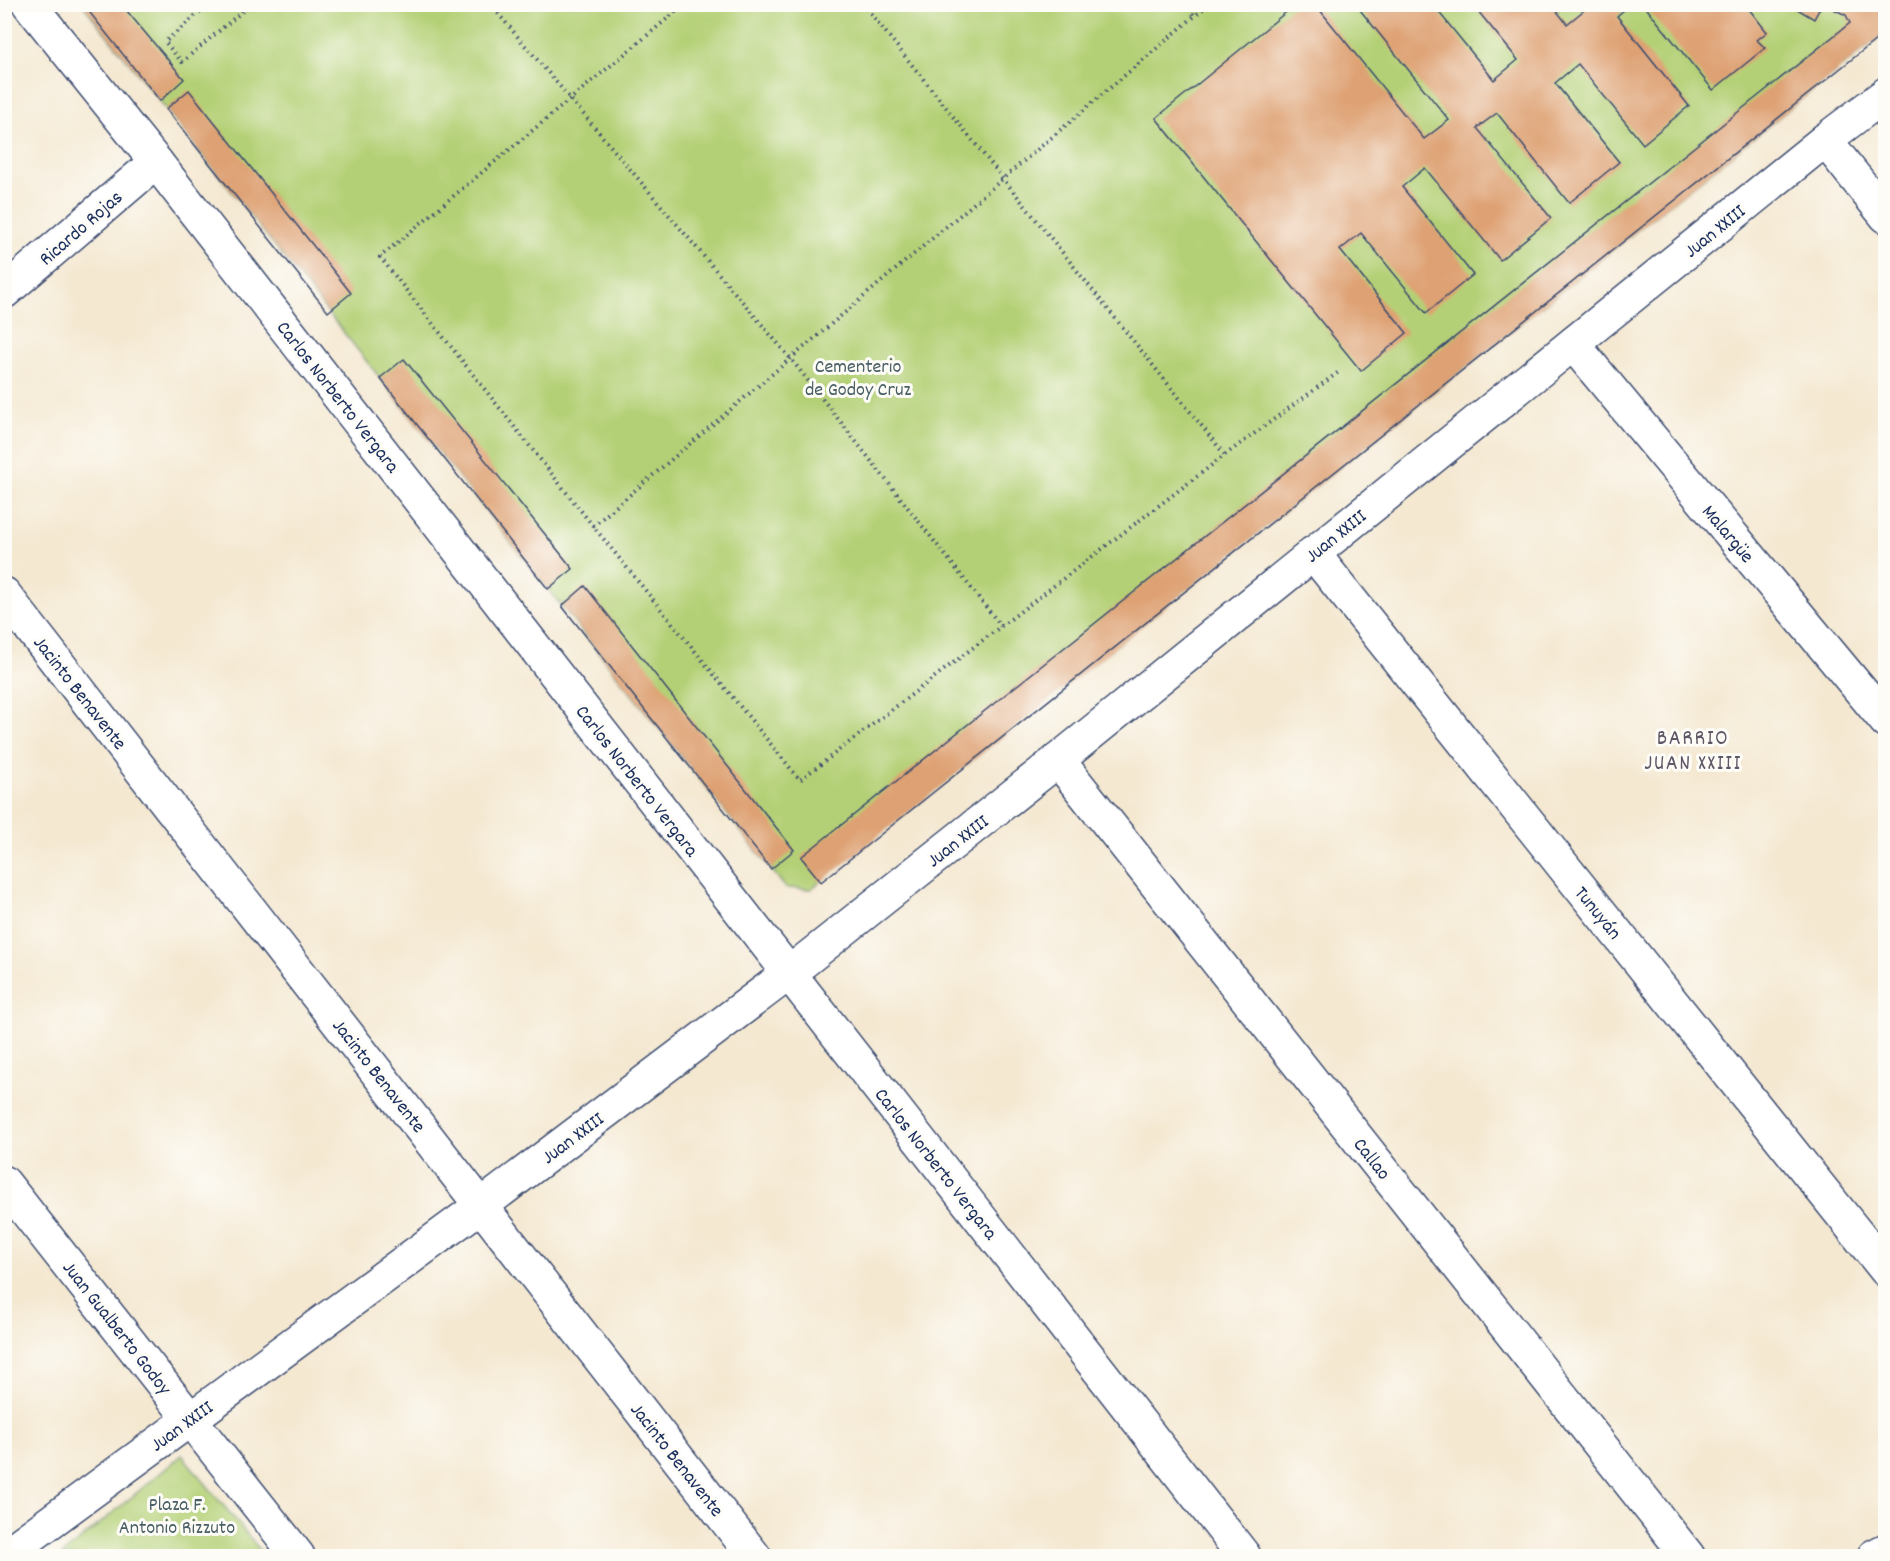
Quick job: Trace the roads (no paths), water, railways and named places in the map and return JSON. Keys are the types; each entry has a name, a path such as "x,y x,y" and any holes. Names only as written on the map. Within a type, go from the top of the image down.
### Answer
{"street":[{"name":"Carlos Norberto Vergara","path":"29,4 156,162 1244,1557"},
{"name":"Juan XXIII","path":"4,1556 482,1205 789,973 1058,760 1825,140 1886,94"},
{"path":"1825,140 1886,216"},
{"name":"Ricardo Rojas","path":"4,292 156,162"},
{"name":"Malargüe","path":"1573,344 1886,721"},
{"name":"Tunuyán","path":"1313,553 1886,1270"},
{"name":"Jacinto Benavente","path":"4,594 754,1557"},
{"name":"Callao","path":"1058,760 1688,1557"},
{"name":"Juan Gualberto Godoy","path":"4,1183 298,1557"},
{"path":"1874,1557 1886,1550"}],"district":[{"name":"BARRIO JUAN XXIII","path":"1693,748"}],"park label":[{"name":"Cementerio de Godoy Cruz","path":"858,376"},
{"name":"Plaza F. Antonio Rizzuto","path":"177,1514"}]}
